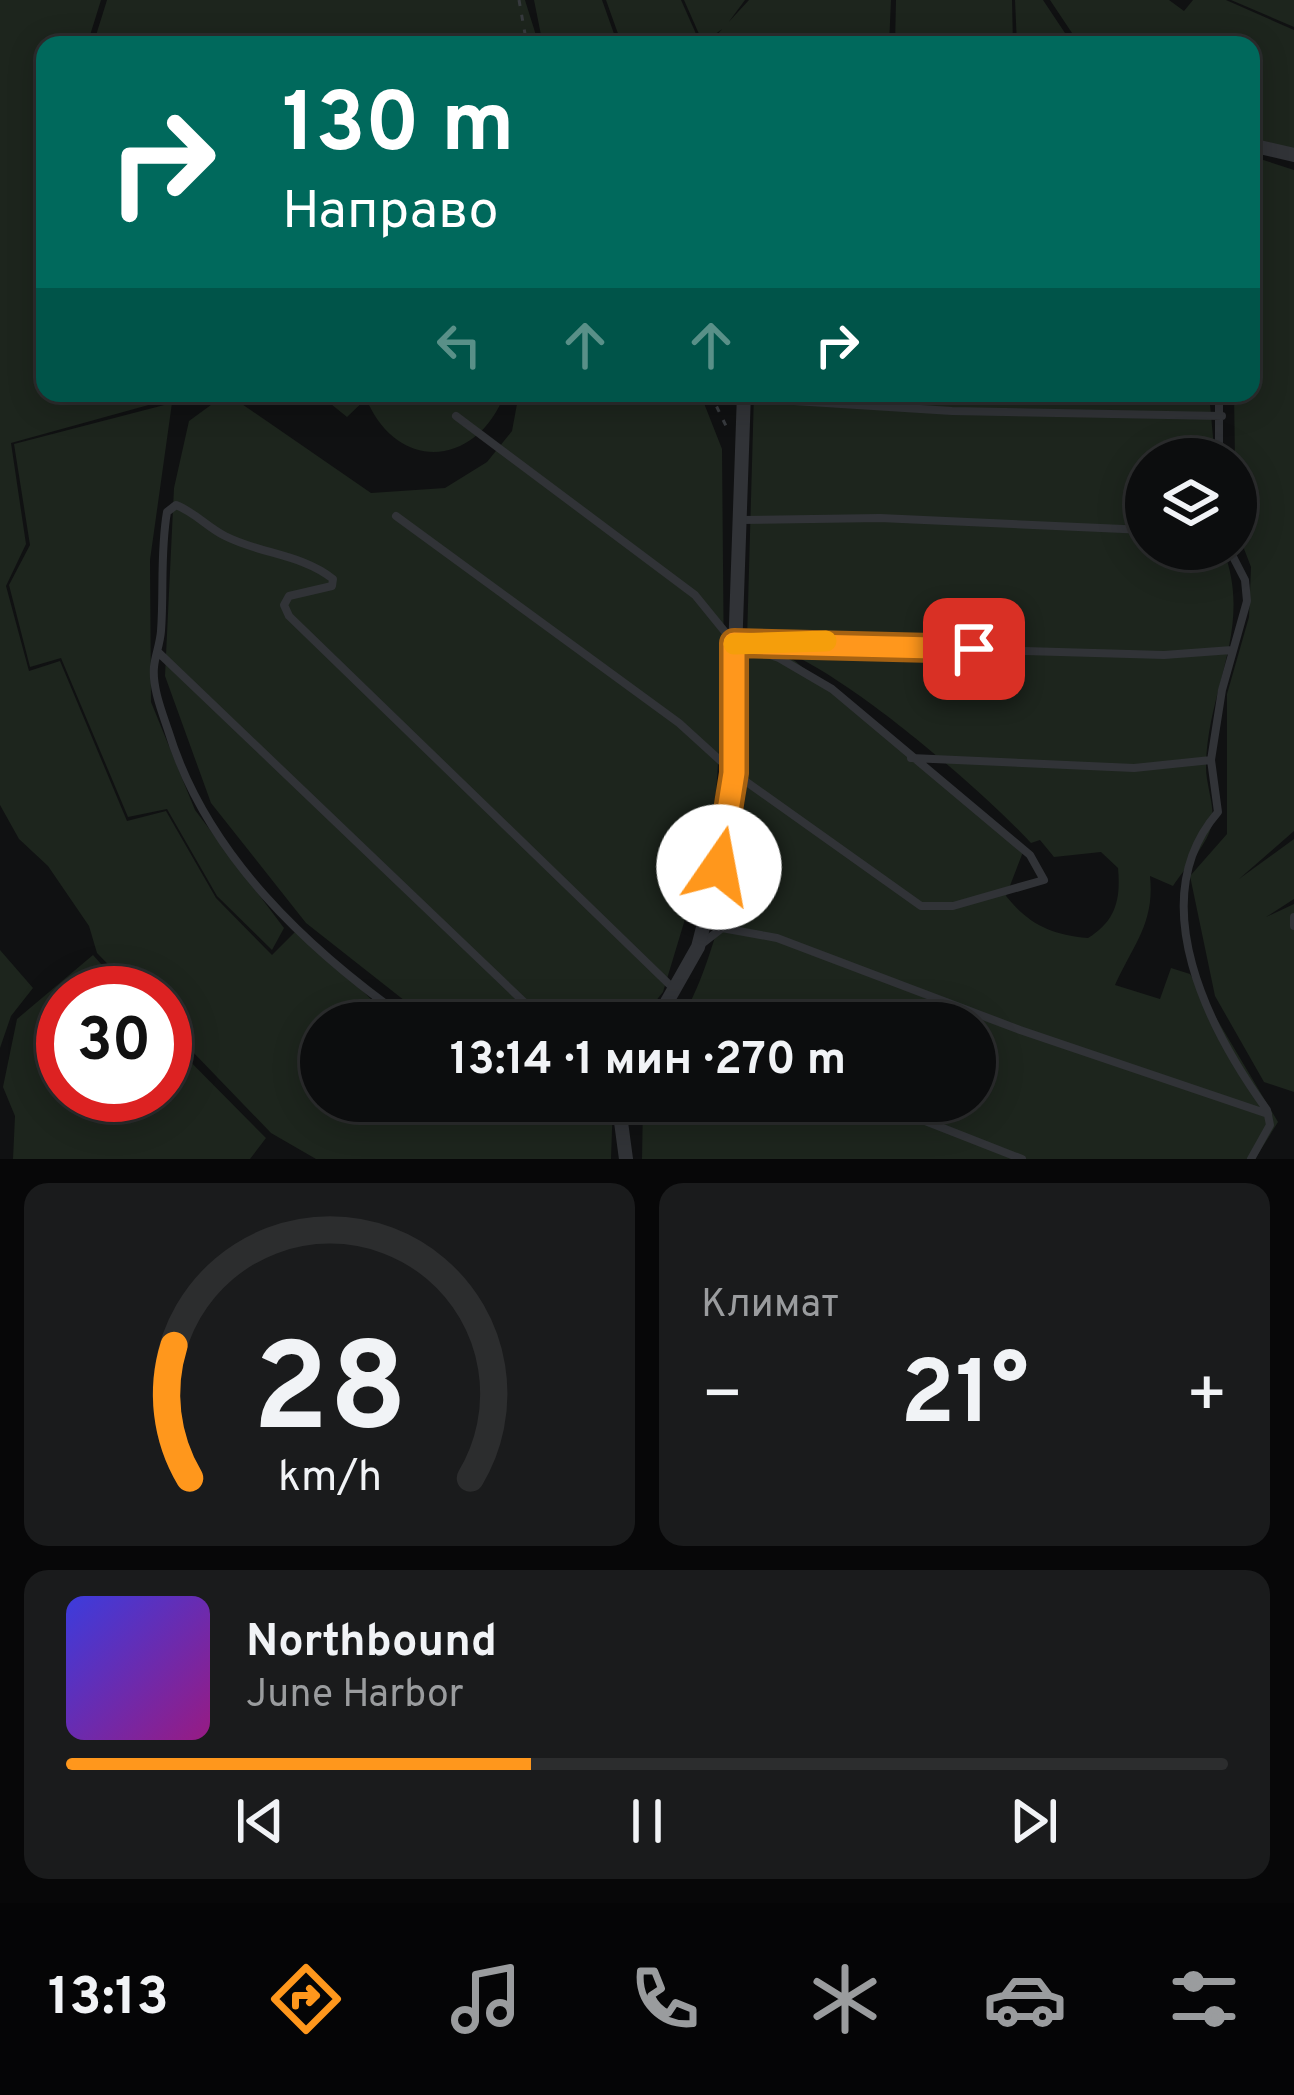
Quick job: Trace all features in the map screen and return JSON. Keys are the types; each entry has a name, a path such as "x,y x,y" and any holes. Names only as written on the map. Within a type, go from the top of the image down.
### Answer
{"street":[{"path":"1260,147 1294,155"},
{"path":"669,1002 698,947 729,826 743,402"},
{"path":"621,1122 626,1159"}],"lane":[{"path":"834,402 952,411 1222,416"},
{"path":"1220,402 1221,438"},
{"path":"396,516 679,723 734,773 921,906 953,906 1044,880 1030,855 832,689 779,658 734,643 695,595 456,416"},
{"path":"384,1002 318,953 223,842 175,754 153,666 159,653 164,529 167,512 176,506 220,534 323,571 333,579 332,586 289,596 284,605 289,616 676,991"},
{"path":"738,520 880,518 1029,529 1125,530"},
{"path":"1240,570 1246,602 1211,760 1218,812 1206,825 1186,878 1184,942 1212,1025 1268,1114 1270,1125 1251,1159"},
{"path":"734,643 825,641 1164,655 1232,650"},
{"path":"159,653 524,1002"},
{"path":"910,758 1134,768 1211,760"},
{"path":"698,947 722,928 759,933 1020,1030 1268,1114"},
{"path":"928,1122 1022,1159"}],"path":[{"path":"519,0 525,36"},
{"path":"714,402 730,435"}],"shaded area":[{"path":"0,0 101,0 90,36 36,36 36,402 159,402 11,443 26,544 6,586 29,671 60,661 127,821 166,811 216,898 272,955 299,928 374,1002 300,1002 300,1122 612,1122 611,1159 316,1159 271,1133 192,1051 192,966 110,966 97,953 89,926 48,866 19,839 0,805"},
{"path":"107,0 525,0 536,36 96,36"},
{"path":"534,0 602,0 615,36 541,36"},
{"path":"606,0 681,0 697,36 619,36"},
{"path":"684,0 745,0 725,27 713,36 700,36"},
{"path":"749,0 891,0 889,36 716,36"},
{"path":"896,0 1012,0 1013,36 895,36"},
{"path":"1015,0 1043,0 1067,36 1017,36"},
{"path":"1050,0 1169,0 1184,11 1193,0 1226,0 1294,30 1294,151 1260,142 1260,36 1074,36"},
{"path":"1231,0 1294,0 1294,27"},
{"path":"1260,159 1294,170 1294,831 1239,879 1294,839 1294,899 1266,917 1294,904 1294,1092 1264,1082 1215,996 1190,876 1227,834 1227,694 1249,617 1251,570 1257,570 1257,438 1235,438 1234,402 1260,402"},
{"path":"215,402 239,402 371,493 445,488 487,462 512,431 517,402 704,402 722,449 724,677 716,793 705,853 663,992 655,1002 406,1002 306,923 211,803 165,676 174,488 189,421"},
{"path":"328,402 363,402 347,417"},
{"path":"500,402 477,435 440,452 400,442 368,403"},
{"path":"754,402 1210,402 1213,438 1125,438 1125,570 1229,570 1234,605 1208,738 1210,831 1173,886 1150,876 1146,921 1115,985 1160,999 1171,968 1190,974 1278,1122 1255,1159 642,1159 643,1122 996,1122 996,1002 691,1002 714,942 739,836 747,780 746,648 766,645 795,661 1023,852 1006,896 1032,921 1052,931 1088,938 1114,909 1118,868 1101,852 1054,857 1040,840 1031,843 897,723 777,647 747,640"},
{"path":"172,403 150,560 151,702 195,810 284,928 272,950 217,896 167,809 128,817 61,658 30,667 9,585 30,545 14,444"},
{"path":"0,950 33,988 11,1016 0,1048"},
{"path":"93,955 103,966 80,966"},
{"path":"36,1003 36,1122 192,1122 192,1063 266,1138 250,1159 13,1159 15,1116 3,1087 17,1019"}],"slow traffic":[{"path":"734,644 826,641"}],"route":[{"path":"719,867 734,773 734,643 825,641 974,649"}]}
